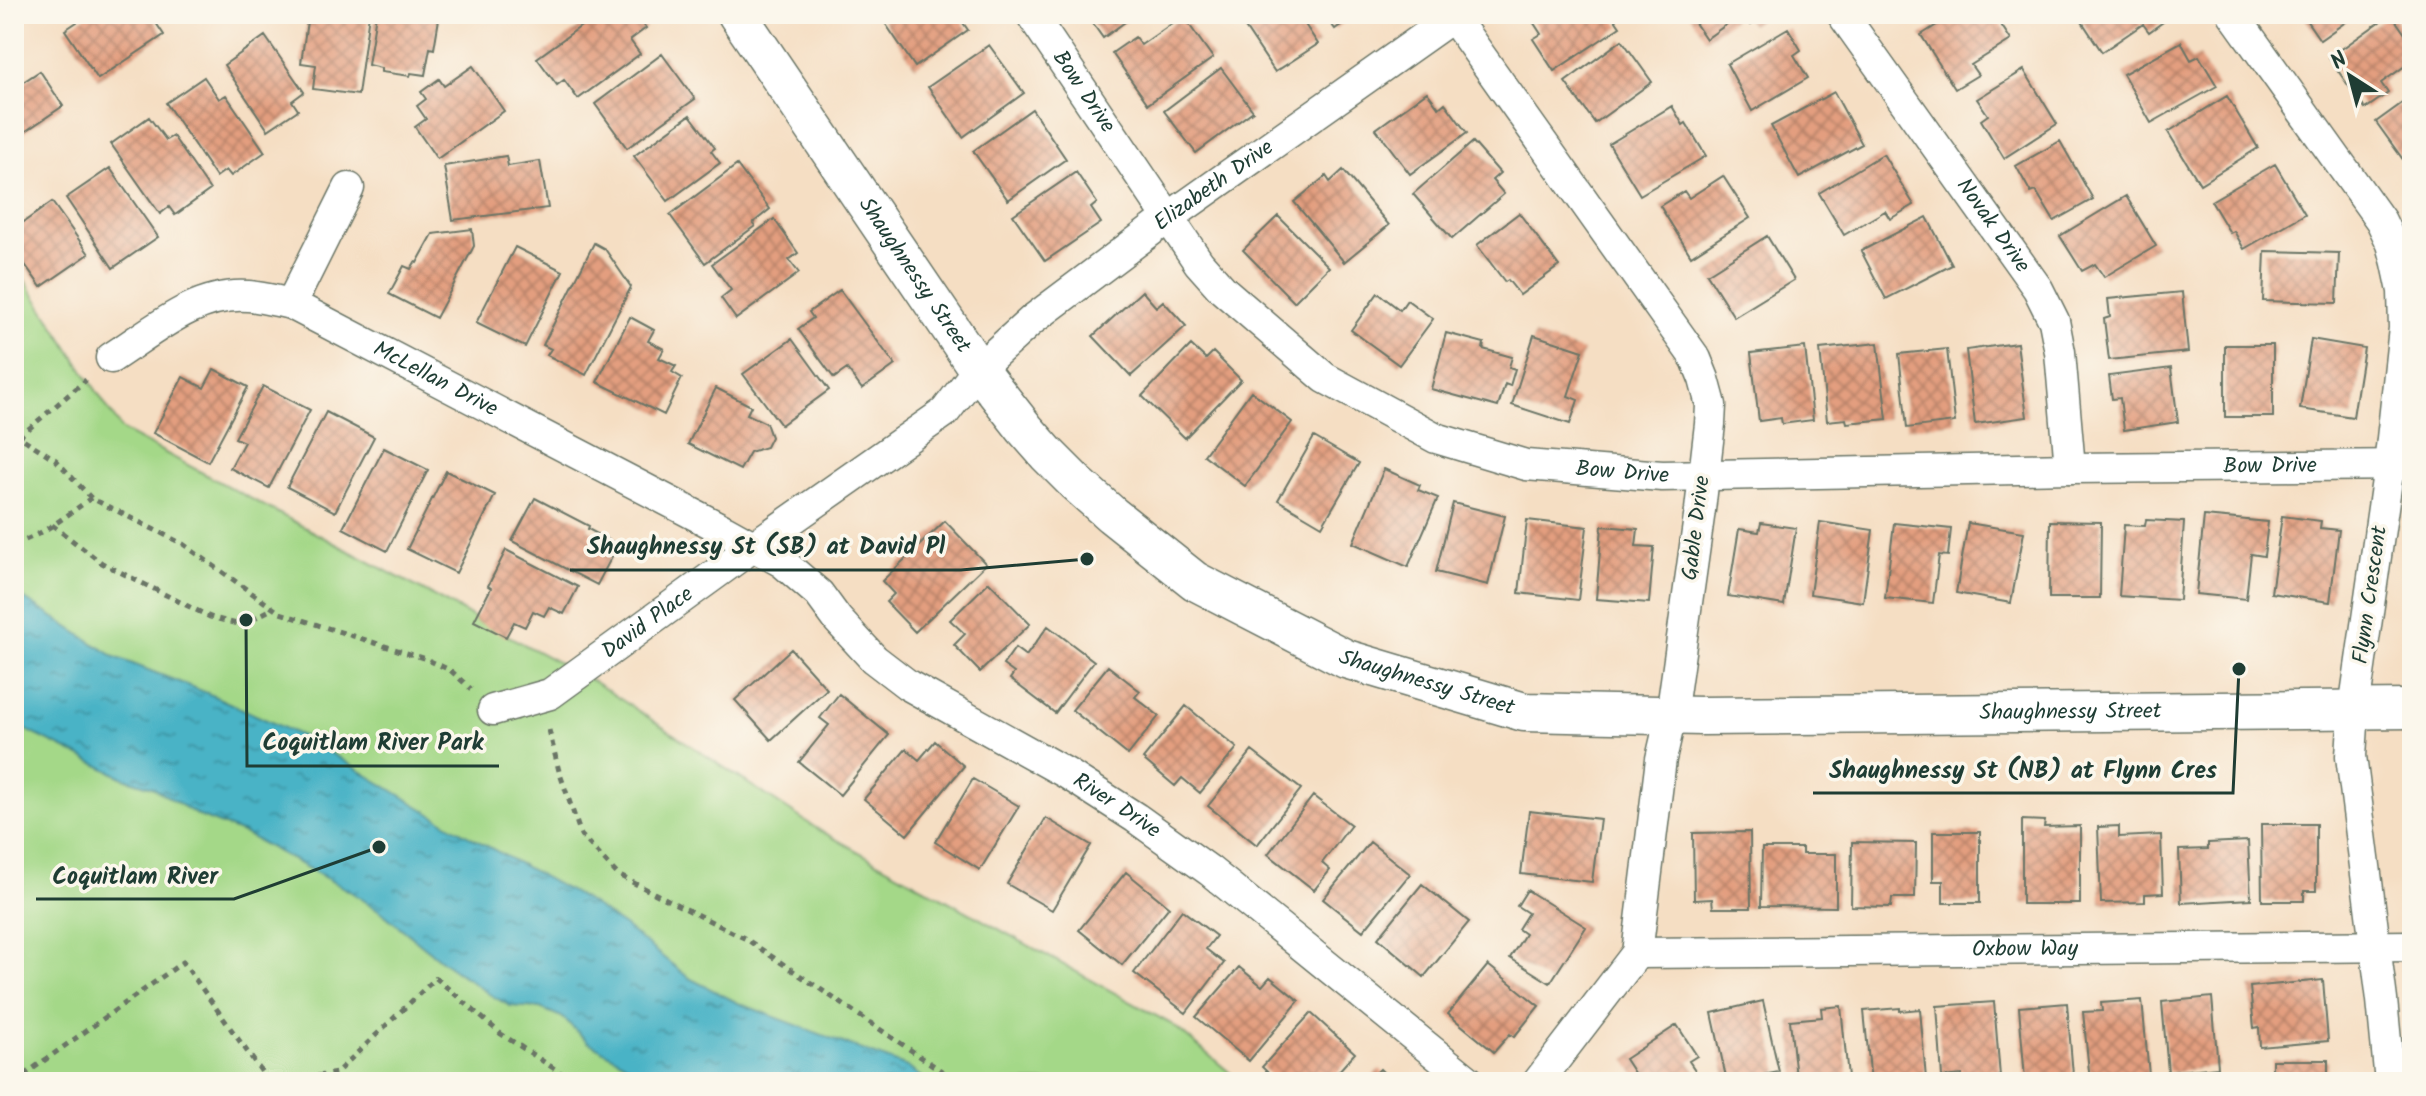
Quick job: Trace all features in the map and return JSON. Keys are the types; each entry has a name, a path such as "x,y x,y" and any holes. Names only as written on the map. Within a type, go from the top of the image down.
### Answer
{"street":[{"name":"Shaughnessy Street","path":"737,14 978,369 1025,429 1076,483 1195,581 1346,659 1524,712 1671,716 2412,709"},
{"name":"Bow Drive","path":"1031,14 1199,263 1223,290 1325,378 1436,438 1495,458 1526,465 1662,476 2070,468 2401,466"},
{"name":"Novak Drive","path":"1842,14 2038,289 2054,321 2060,352 2070,468"},
{"name":"Flynn Crescent","path":"2233,14 2381,221 2392,244 2403,291 2401,466 2354,709 2351,756 2390,1082"},
{"name":"Elizabeth Drive","path":"978,369 1032,320 1168,218 1455,15"},
{"name":"Gable Drive","path":"1455,15 1696,359 1711,405 1704,475 1671,716 1661,759 1637,953"},
{"path":"291,304 349,188"},
{"name":"McLellan Drive","path":"111,358 190,308 212,299 248,296 291,304 754,546"},
{"name":"David Place","path":"493,710 550,694 945,412 978,369"},
{"name":"River Drive","path":"754,546 782,562 819,594 874,659 908,685 1066,773 1136,818 1210,871 1470,1082"},
{"name":"Oxbow Way","path":"1637,953 2412,946"},
{"path":"1538,1082 1637,953"}],"path":[{"path":"111,358 17,435 56,460 91,498 183,544 280,613 438,664 450,670 493,710 549,730 581,835 618,875 746,939 958,1082"},
{"path":"14,543 52,525 91,498"},
{"path":"52,525 102,563 210,617 241,625 274,608"},
{"path":"14,1082 183,962 269,1082"},
{"path":"282,1082 336,1073 436,978 501,1034 575,1082"}],"green space":[{"path":"14,264 122,430 593,681 819,830 1173,1025 1241,1082 14,1082"}],"water":[{"path":"14,592 115,657 207,693 304,737 458,830 584,899 624,926 689,978 738,1003 907,1067 928,1082 658,1082 588,1042 562,1017 540,1008 510,1006 442,961 380,911 348,890 245,834 199,816 152,787 124,778 14,724"}],"building":[{"path":"89,14 150,14 164,35 98,79 65,30"},
{"path":"308,14 369,14 358,95 313,89 316,65 301,63"},
{"path":"376,14 424,14 439,19 434,49 430,48 425,75 381,72 381,68 368,65"},
{"path":"598,14 635,14 646,28 630,40 640,54 578,99 564,80 557,85 537,58"},
{"path":"892,14 964,14 959,17 968,30 915,67 883,20"},
{"path":"1086,14 1136,14 1103,38"},
{"path":"1236,14 1298,14 1318,44 1275,72"},
{"path":"1324,14 1356,14 1335,29"},
{"path":"1528,14 1611,14 1620,27 1554,71 1533,39 1541,34"},
{"path":"1689,14 1741,14 1706,39"},
{"path":"1743,14 1768,14 1751,25"},
{"path":"1963,14 1994,14 2011,40 1971,65 1978,75 1955,89 1921,35 1951,16 1953,20"},
{"path":"2077,14 2168,14 2170,17 2149,32 2143,24 2102,52"},
{"path":"2302,14 2357,14 2320,40"},
{"path":"2391,14 2412,44 2412,61 2381,83 2388,93 2365,109 2329,58"},
{"path":"1183,16 1213,58 1148,104 1112,53 1135,37 1141,45"},
{"path":"1788,28 1801,50 1794,55 1808,78 1752,111 1727,64"},
{"path":"265,36 304,92 292,101 298,110 268,130 224,65"},
{"path":"1622,40 1652,82 1595,123 1565,82"},
{"path":"2181,42 2191,60 2199,56 2217,86 2151,123 2123,74"},
{"path":"989,45 1024,93 963,137 928,87"},
{"path":"662,54 695,99 627,148 595,104"},
{"path":"473,66 504,111 437,159 415,127 426,119 417,106 426,99 421,92 439,79 444,86"},
{"path":"1221,68 1253,111 1196,153 1164,111"},
{"path":"2024,70 2057,124 2004,158 1981,120 1988,115 1977,99"},
{"path":"40,71 63,106 14,139 14,88"},
{"path":"204,77 219,99 226,95 265,152 231,176 226,170 216,177 166,103"},
{"path":"1427,92 1439,108 1445,103 1467,133 1410,174 1376,129"},
{"path":"1834,92 1862,144 1799,178 1771,126"},
{"path":"2227,96 2258,148 2200,184 2168,132"},
{"path":"2412,96 2412,161 2407,165 2376,122"},
{"path":"1672,106 1706,156 1640,195 1609,144"},
{"path":"1032,109 1066,159 1008,200 973,151"},
{"path":"690,115 715,148 711,151 720,163 668,201 634,156"},
{"path":"149,117 166,140 173,136 210,190 175,215 169,207 160,214 111,144"},
{"path":"2060,141 2093,199 2054,221 2036,191 2031,193 2016,166"},
{"path":"1473,142 1500,173 1492,180 1504,194 1452,239 1413,194"},
{"path":"1883,154 1914,205 1890,219 1885,211 1844,235 1819,193"},
{"path":"506,156 508,166 540,161 548,208 453,220 444,166"},
{"path":"2275,164 2305,214 2244,249 2234,231 2230,233 2211,201"},
{"path":"737,165 770,209 753,223 755,226 705,263 670,215"},
{"path":"110,168 158,237 113,268 66,198"},
{"path":"1343,170 1389,225 1344,262 1294,202 1326,176 1330,182"},
{"path":"1076,172 1097,203 1091,208 1101,223 1045,261 1013,215"},
{"path":"1723,176 1750,218 1691,256 1660,206 1684,191 1689,198"},
{"path":"2126,196 2156,246 2104,277 2095,264 2082,271 2060,236"},
{"path":"52,202 89,254 41,287 14,249 14,229"},
{"path":"1519,213 1559,266 1520,295 1508,280 1505,282 1477,245"},
{"path":"1278,216 1329,267 1294,302 1243,250"},
{"path":"1927,217 1952,265 1886,299 1861,251"},
{"path":"774,219 798,253 789,260 799,273 736,319 721,298 731,290 712,264"},
{"path":"472,229 474,246 436,318 389,294 404,266 411,269 417,263 433,234"},
{"path":"1767,236 1794,280 1734,317 1707,274"},
{"path":"594,243 605,249 631,287 586,375 547,355 551,349 543,345"},
{"path":"515,247 563,271 525,347 476,323"},
{"path":"2265,251 2339,253 2337,303 2263,301"},
{"path":"840,290 895,365 862,389 847,369 834,378 798,329 813,318 809,312"},
{"path":"1142,291 1156,307 1163,301 1186,326 1131,376 1093,336"},
{"path":"2182,292 2188,352 2109,360 2104,319 2110,317 2108,299"},
{"path":"1378,293 1400,310 1407,300 1433,319 1399,365 1351,330"},
{"path":"630,317 654,330 648,341 664,349 659,358 676,366 672,372 682,378 664,415 597,382"},
{"path":"1446,333 1484,343 1483,349 1512,357 1509,367 1515,369 1510,386 1505,384 1498,407 1431,389"},
{"path":"1534,335 1583,351 1568,396 1578,400 1570,424 1512,405"},
{"path":"792,339 829,390 781,425 743,374"},
{"path":"2311,339 2364,348 2353,417 2300,409"},
{"path":"1878,343 1887,419 1847,423 1846,419 1827,421 1820,349"},
{"path":"2017,343 2027,417 1975,424 1966,350"},
{"path":"1191,345 1206,359 1213,352 1241,380 1185,438 1142,396"},
{"path":"2225,345 2273,345 2273,417 2225,417"},
{"path":"1805,347 1813,420 1782,424 1781,418 1759,421 1751,353"},
{"path":"1947,349 1955,422 1907,428 1899,354"},
{"path":"2171,368 2178,422 2124,430 2120,398 2112,399 2109,376"},
{"path":"214,369 248,387 208,462 153,433 183,377 204,388"},
{"path":"263,386 310,410 269,488 230,468 244,442 235,438"},
{"path":"716,388 751,406 747,414 766,423 771,437 766,447 750,452 740,470 688,444"},
{"path":"1251,391 1292,422 1245,486 1204,455"},
{"path":"326,412 374,437 335,512 287,487"},
{"path":"1314,437 1359,463 1322,526 1278,500"},
{"path":"384,448 428,470 387,551 343,528"},
{"path":"1384,469 1420,485 1418,490 1438,498 1408,567 1353,543"},
{"path":"446,471 495,495 456,573 407,549"},
{"path":"535,498 618,545 597,585 512,541"},
{"path":"1453,503 1505,516 1488,585 1436,572"},
{"path":"2204,516 2268,522 2264,556 2251,554 2246,599 2196,594"},
{"path":"2282,516 2321,521 2320,528 2339,530 2330,602 2271,593"},
{"path":"1527,520 1587,527 1578,600 1519,593"},
{"path":"2146,520 2184,522 2179,600 2119,596 2124,525 2145,526"},
{"path":"945,521 986,564 915,632 886,602 894,594 882,581"},
{"path":"2050,521 2101,522 2100,598 2049,598"},
{"path":"1820,522 1873,530 1863,602 1810,594"},
{"path":"1761,523 1796,528 1784,605 1728,596 1739,529 1759,532"},
{"path":"1894,523 1951,529 1948,556 1939,555 1933,603 1885,598"},
{"path":"1968,523 2024,532 2011,603 1956,593"},
{"path":"1602,526 1638,529 1636,546 1654,547 1649,603 1596,599"},
{"path":"506,550 578,587 564,614 549,607 544,616 533,611 525,627 514,622 506,637 474,621"},
{"path":"989,582 1030,624 980,672 954,645 965,634 950,620"},
{"path":"1048,626 1094,661 1055,713 1010,679 1014,673 1003,665 1015,648 1026,656"},
{"path":"791,649 827,689 771,740 735,700"},
{"path":"1108,666 1140,691 1135,697 1159,716 1128,755 1072,710"},
{"path":"839,694 889,735 840,795 799,762 829,725 820,718"},
{"path":"1186,706 1237,748 1200,793 1182,778 1175,786 1143,759"},
{"path":"935,741 964,766 907,835 864,799 906,749 919,760"},
{"path":"1252,751 1301,789 1257,845 1208,806"},
{"path":"973,779 1019,806 980,870 935,842"},
{"path":"1313,796 1351,825 1322,863 1330,870 1314,890 1268,854"},
{"path":"1529,811 1600,819 1592,882 1521,874"},
{"path":"1046,818 1091,845 1052,910 1007,884"},
{"path":"2022,820 2045,821 2044,827 2080,826 2080,904 2022,904"},
{"path":"2261,824 2316,824 2316,891 2304,891 2304,901 2262,901"},
{"path":"2119,826 2119,837 2161,835 2163,893 2145,894 2145,902 2101,903 2098,827"},
{"path":"1750,832 1751,908 1713,908 1712,899 1694,900 1693,833"},
{"path":"1933,832 1980,832 1980,903 1943,903 1943,881 1933,881"},
{"path":"2248,841 2251,899 2181,903 2179,850 2208,849 2208,843"},
{"path":"1370,842 1410,874 1363,931 1323,899"},
{"path":"1852,842 1916,843 1915,898 1892,898 1891,907 1851,906"},
{"path":"1762,848 1802,848 1802,854 1836,854 1836,907 1761,906"},
{"path":"1126,872 1169,907 1122,965 1079,930"},
{"path":"1422,884 1469,922 1424,977 1378,938"},
{"path":"1527,890 1586,927 1550,983 1510,958 1525,934 1518,929 1528,913 1517,906"},
{"path":"1182,910 1216,936 1206,949 1224,963 1186,1013 1134,973"},
{"path":"1488,965 1539,1006 1514,1037 1510,1034 1494,1052 1448,1014"},
{"path":"1239,967 1262,986 1270,977 1299,1001 1249,1061 1196,1017"},
{"path":"2323,980 2328,1041 2260,1047 2259,1027 2254,1028 2250,987"},
{"path":"2212,997 2218,1067 2168,1072 2162,1002"},
{"path":"2142,1000 2149,1075 2090,1081 2083,1012 2102,1011 2101,1003"},
{"path":"1763,1001 1779,1072 1727,1082 1712,1013"},
{"path":"1994,1002 2000,1077 1962,1080 1962,1075 1942,1077 1937,1006"},
{"path":"2067,1003 2073,1075 2025,1079 2019,1007"},
{"path":"1841,1006 1848,1077 1796,1078 1790,1020 1822,1017 1821,1008"},
{"path":"1900,1008 1900,1011 1920,1009 1926,1079 1871,1082 1864,1011"},
{"path":"1311,1013 1355,1053 1329,1082 1278,1082 1262,1067"},
{"path":"1677,1025 1697,1056 1689,1061 1703,1082 1640,1082 1625,1059"},
{"path":"2272,1060 2328,1060 2328,1082 2272,1082"},
{"path":"1380,1069 1393,1082 1367,1082"}],"place":[{"name":"Shaughnessy St (SB) at David Pl","path":"1087,559"},
{"name":"Coquitlam River Park","path":"246,620"},
{"name":"Shaughnessy St (NB) at Flynn Cres","path":"2239,669"},
{"name":"Coquitlam River","path":"379,847"}]}
